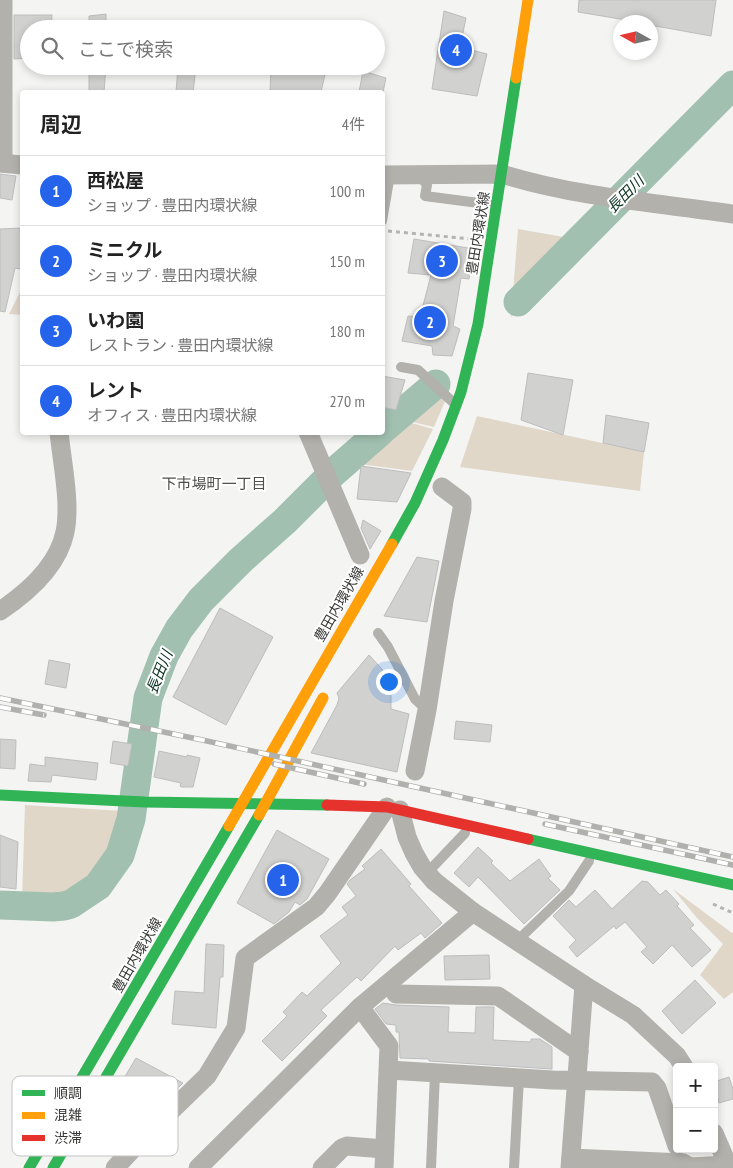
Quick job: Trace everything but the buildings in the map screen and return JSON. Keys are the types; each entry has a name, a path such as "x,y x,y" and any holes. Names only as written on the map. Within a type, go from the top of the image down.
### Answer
{"street":[{"path":"3,0 2,163 20,166"},
{"name":"豊田内環状線","path":"83,1076 243,803 320,665 415,503 443,440 452,401 461,392 478,324 498,206 515,178 528,0"},
{"path":"386,175 515,178 603,197 733,214"},
{"path":"0,610 16,600 48,569 65,533 67,508 59,435"},
{"path":"309,435 360,555"},
{"path":"415,771 462,509 462,502 442,487"},
{"path":"107,1076 266,803 330,685"},
{"path":"0,796 118,802 266,803 394,809 733,885"},
{"path":"394,809 414,853 434,881 473,912 584,985 633,1014 677,1056 681,1063"},
{"path":"178,1104 207,1076 236,1028 245,958 316,907 394,809"},
{"path":"198,1168 360,1007 473,912"},
{"path":"584,985 571,1163 680,1156"},
{"path":"396,994 491,994 498,996 578,1052"},
{"path":"360,1007 390,1046 384,1168"},
{"path":"390,1070 519,1078 652,1082 657,1088 680,1156 690,1167 729,1166 718,1142"},
{"path":"322,1168 342,1148 347,1146 384,1149"},
{"name":"豊田内環状線","path":"29,1168 36,1156"},
{"path":"53,1168 60,1156"},
{"path":"115,1168 126,1156"}],"lane":[{"path":"419,175 426,185 425,196 498,206"},
{"path":"402,368 418,370 452,401"},
{"path":"378,633 388,647 415,699 427,710"},
{"path":"428,873 465,833"},
{"path":"517,941 568,891 589,861"},
{"path":"431,1168 435,1073"},
{"path":"514,1168 519,1078"}],"path":[{"path":"385,230 492,241"}],"shaded area":[{"path":"607,199 624,205 511,317 518,229 564,237"},
{"path":"20,292 20,315 9,314"},
{"path":"435,392 446,399 434,427 404,420"},
{"path":"477,416 644,452 640,491 460,467"},
{"path":"401,420 433,429 412,471 359,464"},
{"path":"25,805 123,811 113,851 88,883 65,899 22,899"},
{"path":"673,889 733,932 733,992 724,999 700,975 723,944 697,918"}],"waterway":[{"name":"長田川","path":"518,302 733,85"},
{"name":"長田川","path":"385,427 436,384"},
{"name":"長田川","path":"0,905 64,906 71,904 98,886 120,855 131,819 148,698 164,656 179,629 201,600 241,560 285,521 333,473 377,435"}],"railway":[{"path":"0,698 207,741 733,857"},
{"path":"0,707 44,715"},
{"path":"274,764 364,784"},
{"path":"545,824 733,865"}],"traffic: fast":[{"path":"392,544 415,503 443,440 461,392 478,324 516,78"},
{"path":"0,795 145,802 327,805"},
{"path":"107,1076 259,815"},
{"path":"83,1076 229,826"},
{"path":"528,839 733,885"},
{"path":"29,1168 36,1156"},
{"path":"53,1168 60,1156"}],"traffic: slow":[{"path":"516,78 528,0"},
{"path":"229,826 392,544"},
{"path":"259,815 323,698"}],"traffic: jam":[{"path":"327,805 387,807 528,839"}],"place":[{"name":"レント","path":"456,50"},
{"name":"いわ園","path":"442,261"},
{"name":"ミニクル","path":"430,322"},
{"name":"西松屋","path":"283,880"}],"district":[{"name":"下市場町一丁目","path":"214,483"}]}
